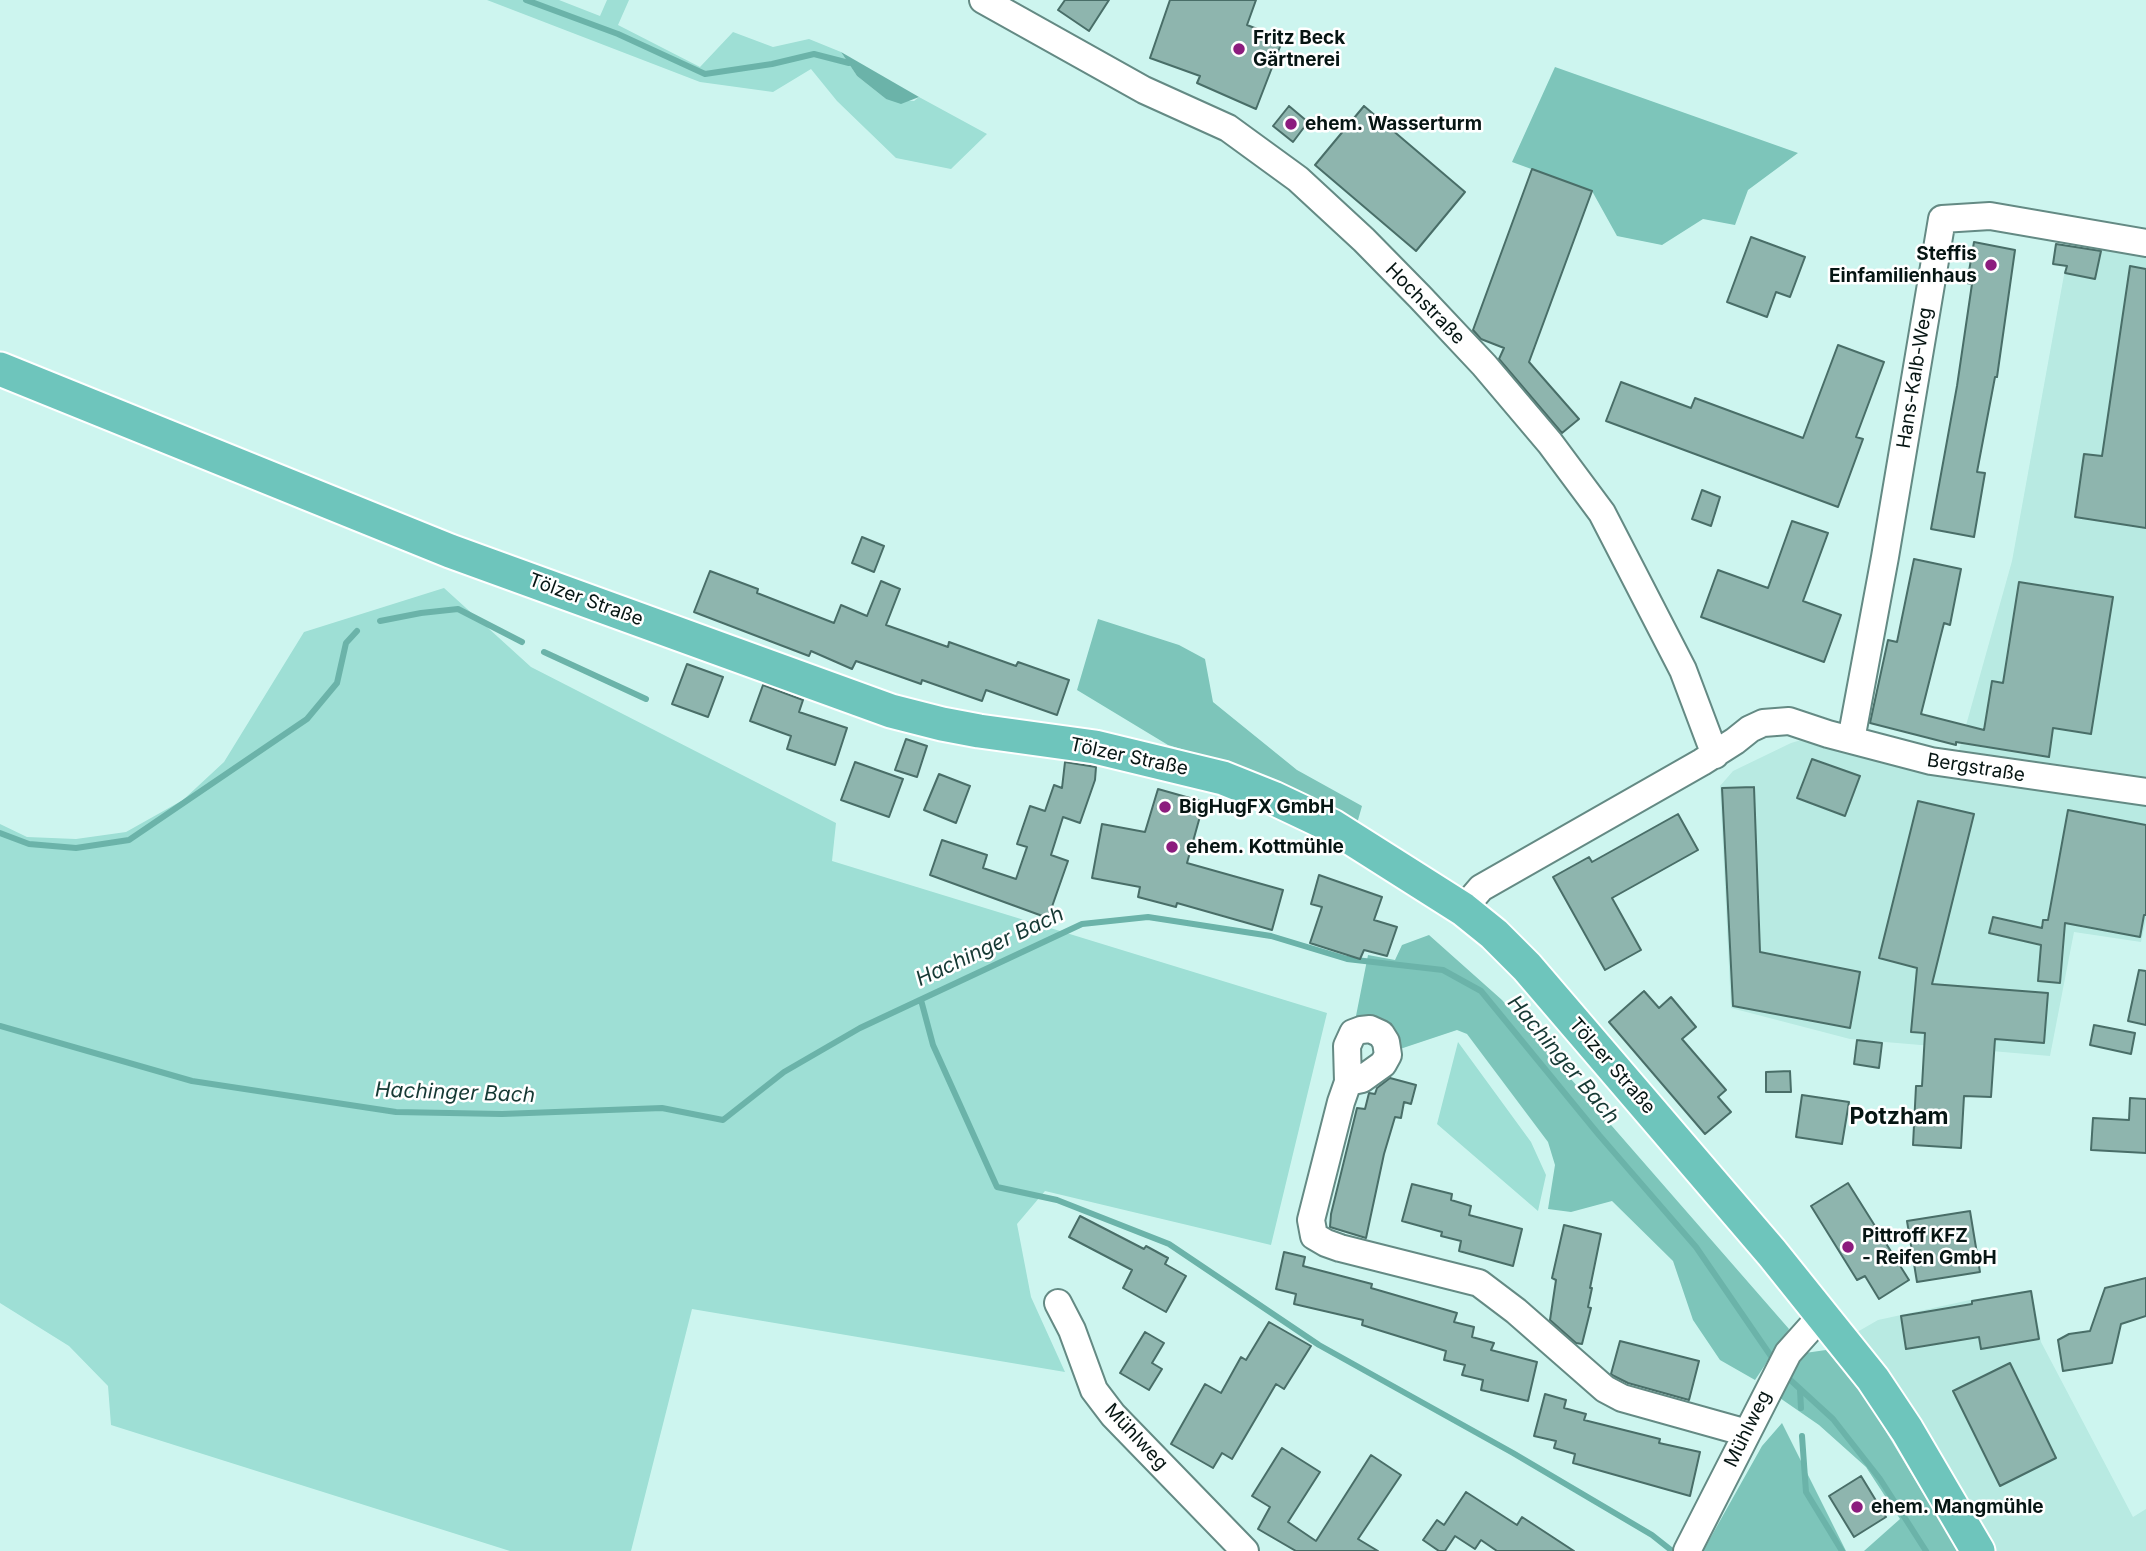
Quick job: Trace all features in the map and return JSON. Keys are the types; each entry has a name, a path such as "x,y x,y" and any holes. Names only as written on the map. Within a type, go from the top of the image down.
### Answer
{"main road":[{"name":"Tölzer Straße","path":"0,369 450,551 891,711 979,731 1095,747 1223,778 1332,826 1462,909 1494,934 1527,967 1703,1171 1873,1379 1907,1430 1978,1551"}],"street":[{"name":"Hochstraße","path":"983,0 1144,90 1228,128 1298,179 1364,240 1484,365 1550,443 1602,513 1725,748"},
{"name":"Hans-Kalb-Weg","path":"1852,740 1942,219 1990,216 2146,243"},
{"name":"Bergstraße","path":"1462,909 1481,888 1725,748 1750,729 1763,723 1789,721 1809,729 1931,761 2146,792"},
{"path":"1348,1082 1311,1220 1314,1236 1340,1248 1479,1283 1516,1311 1605,1389 1622,1398 1747,1433"},
{"name":"Mühlweg","path":"1058,1303 1072,1330 1094,1391 1112,1415 1245,1551"},
{"name":"Mühlweg","path":"1687,1551 1768,1387 1788,1353 1822,1315"}],"shaded area":[{"path":"487,0 559,0 600,16 607,0 629,0 618,25 700,67 733,32 773,47 809,39 841,52 857,76 886,99 914,101 919,97 987,134 951,169 896,158 837,101 811,69 773,92 700,82"},
{"path":"841,52 919,97 901,104 886,99 857,76"},
{"path":"1555,67 1798,153 1748,190 1735,225 1703,219 1662,245 1617,236 1592,191 1512,162"},
{"path":"2074,220 2146,233 2146,919 2141,942 2074,932 2050,1056 1850,1039 1731,1008 1720,786 1733,771 1791,743 1849,726 1958,754 2012,561"},
{"path":"444,588 531,667 836,823 832,861 1327,1013 1271,1245 1045,1191 1017,1224 1031,1297 1065,1372 692,1309 631,1551 510,1551 111,1425 108,1386 69,1346 0,1303 0,824 27,837 76,839 126,832 183,800 224,762 304,632"},
{"path":"1098,619 1179,645 1205,659 1213,702 1297,770 1362,806 1356,827 1224,762 1168,745 1077,690"},
{"path":"1429,935 1502,1000 1789,1329 1755,1380 1720,1360 1693,1320 1673,1261 1612,1201 1571,1212 1548,1209 1555,1165 1548,1142 1467,1034 1457,1030 1397,1050 1355,1021 1368,955 1395,960 1402,945"},
{"path":"1458,1042 1531,1142 1546,1175 1538,1211 1437,1124"},
{"path":"2032,1290 2041,1342 2133,1517 2146,1509 2146,1551 1958,1551 1862,1392 1826,1350 1878,1320"},
{"path":"1826,1350 1862,1392 1958,1551 1864,1551 1900,1519 1866,1467 1819,1425 1777,1396 1792,1368 1805,1353"},
{"path":"1782,1423 1846,1551 1703,1551 1762,1446"}],"building":[{"path":"1065,0 1109,0 1089,31 1058,10"},
{"path":"1170,0 1256,0 1247,25 1283,39 1256,109 1197,83 1200,76 1150,58"},
{"name":"ehem. Wasserturm","path":"1289,106 1308,122 1293,142 1273,126"},
{"path":"1364,106 1465,192 1416,251 1315,165"},
{"path":"1532,169 1592,191 1529,362 1579,419 1562,433 1499,359 1504,348 1481,339 1473,330"},
{"path":"1751,237 1805,257 1790,297 1776,292 1767,317 1727,302"},
{"path":"1974,242 2015,250 1997,377 1977,472 1985,473 1974,537 1931,529 1957,386 1972,284 1967,283"},
{"path":"2056,244 2101,251 2095,279 2065,273 2067,266 2053,264"},
{"path":"2130,266 2146,269 2146,528 2075,517 2084,454 2102,456"},
{"path":"1838,345 1884,362 1856,437 1863,439 1838,507 1606,421 1621,382 1691,408 1695,398 1803,438"},
{"path":"1702,490 1720,497 1711,526 1692,519"},
{"path":"1792,521 1828,533 1803,601 1841,615 1824,662 1701,617 1718,570 1768,588"},
{"path":"862,537 884,546 874,572 852,563"},
{"path":"1914,559 1961,569 1950,625 1944,623 1921,714 1984,730 1992,681 2003,683 2019,582 2113,597 2091,734 2053,728 2049,757 1956,742 1956,745 1870,723 1888,640 1897,642"},
{"path":"710,571 758,589 757,593 834,623 841,605 867,616 881,581 900,589 886,625 948,647 949,642 1016,666 1018,662 1069,680 1057,715 986,690 982,701 922,680 921,684 856,661 852,669 811,651 809,656 694,612"},
{"path":"687,664 723,677 708,717 672,704"},
{"path":"763,685 803,700 799,712 847,728 835,765 787,749 791,736 750,721"},
{"path":"906,739 927,746 917,777 895,770"},
{"path":"1812,759 1860,776 1845,816 1797,798"},
{"path":"855,762 903,779 889,817 841,800"},
{"path":"1065,762 1096,767 1095,780 1080,823 1063,817 1051,855 1068,861 1048,918 930,875 942,840 987,855 983,868 1016,879 1027,847 1017,844 1030,806 1045,811 1054,785 1062,788"},
{"path":"939,774 970,786 956,823 924,810"},
{"path":"1754,787 1760,952 1860,972 1850,1028 1733,1006 1722,788"},
{"name":"ehem. Kottmühle","path":"1158,789 1204,802 1187,863 1283,890 1272,930 1177,903 1176,907 1138,897 1140,887 1092,878 1102,824 1145,832"},
{"path":"1918,801 1974,814 1932,984 2048,993 2044,1043 1995,1039 1991,1097 1964,1096 1961,1148 1913,1145 1916,1086 1922,1086 1925,1033 1911,1032 1917,968 1879,958"},
{"path":"2068,810 2146,825 2146,915 2140,937 2065,923 2060,983 2038,981 2041,945 1989,933 1993,917 2042,928 2043,920 2048,920"},
{"path":"1678,814 1698,850 1612,898 1641,950 1605,970 1553,877 1589,857 1592,862"},
{"path":"1319,875 1382,897 1374,920 1397,927 1387,956 1364,950 1360,959 1310,943 1322,907 1311,904"},
{"path":"2139,970 2146,971 2146,1025 2128,1021"},
{"path":"1644,991 1659,1008 1671,997 1696,1027 1682,1039 1726,1090 1718,1097 1731,1112 1705,1134 1609,1022"},
{"path":"2094,1025 2135,1033 2131,1054 2090,1045"},
{"path":"1857,1040 1882,1043 1879,1068 1854,1064"},
{"path":"1790,1071 1791,1092 1766,1092 1766,1072"},
{"path":"1390,1078 1416,1085 1411,1104 1404,1102 1401,1118 1395,1117 1366,1238 1330,1227 1331,1214 1357,1108 1365,1109 1369,1093 1375,1094 1377,1088"},
{"path":"1802,1095 1849,1102 1842,1144 1796,1137"},
{"path":"2130,1098 2146,1099 2146,1153 2091,1150 2093,1118 2129,1120"},
{"path":"1848,1183 1909,1280 1879,1299 1865,1276 1857,1280 1811,1206"},
{"path":"1412,1184 1452,1194 1451,1200 1471,1206 1469,1215 1522,1229 1513,1266 1459,1251 1461,1241 1441,1236 1442,1232 1402,1221"},
{"path":"1970,1211 1980,1272 1917,1282 1907,1221"},
{"path":"1080,1216 1144,1249 1146,1246 1168,1258 1165,1264 1186,1276 1166,1312 1123,1288 1132,1270 1069,1237"},
{"path":"1564,1225 1601,1234 1590,1288 1588,1307 1591,1308 1582,1344 1576,1343 1550,1320 1556,1280 1552,1278"},
{"path":"1284,1252 1305,1257 1303,1266 1372,1284 1371,1288 1457,1313 1454,1322 1474,1327 1472,1337 1494,1343 1491,1350 1537,1362 1528,1401 1481,1390 1483,1380 1462,1375 1465,1365 1444,1360 1446,1351 1362,1325 1363,1320 1294,1304 1296,1294 1276,1289"},
{"path":"2146,1278 2146,1316 2121,1324 2112,1363 2063,1371 2058,1340 2069,1334 2090,1331 2105,1288"},
{"path":"2031,1291 2039,1339 1981,1349 1979,1337 1906,1349 1901,1316"},
{"path":"1269,1322 1311,1346 1284,1389 1276,1384 1232,1459 1222,1453 1213,1468 1171,1444 1205,1384 1221,1393 1241,1357 1246,1360"},
{"path":"1145,1332 1164,1343 1152,1363 1162,1369 1149,1390 1120,1373"},
{"path":"1620,1341 1699,1361 1689,1400 1628,1383 1611,1374"},
{"path":"2010,1363 2056,1458 2000,1486 1953,1391"},
{"path":"1545,1394 1566,1400 1564,1408 1586,1414 1584,1420 1660,1439 1659,1443 1700,1452 1690,1496 1573,1463 1575,1454 1554,1448 1556,1441 1534,1436"},
{"path":"1282,1448 1320,1472 1288,1522 1316,1541 1371,1455 1401,1475 1358,1539 1378,1551 1296,1551 1258,1529 1270,1507 1252,1496"},
{"name":"ehem. Mangmühle","path":"1861,1476 1886,1517 1854,1537 1829,1496"},
{"path":"1466,1492 1517,1525 1522,1517 1574,1551 1497,1551 1481,1540 1475,1549 1455,1536 1445,1551 1439,1551 1423,1540 1437,1520 1444,1525"}],"waterway":[{"path":"526,0 618,34 705,74 772,64 814,54 849,63"},
{"path":"380,621 458,609 522,642"},
{"path":"0,833 29,844 76,848 129,840 307,719 337,683 346,643 357,631"},
{"path":"544,652 646,699"},
{"name":"Hachinger Bach","path":"0,1026 192,1081 396,1112 502,1114 662,1108 723,1120 784,1072 860,1028 1082,924 1148,917 1271,936 1347,959 1443,970 1481,991 1599,1135 1696,1247 1775,1362"},
{"path":"921,1000 933,1045 997,1187 1057,1200 1169,1244 1319,1345 1513,1453 1652,1535 1671,1550"},
{"name":"Hachinger Bach","path":"1786,1376 1833,1419 1880,1479 1926,1551"},
{"path":"1800,1390 1801,1408"},
{"path":"1802,1436 1806,1492 1842,1551"}],"place":[{"name":"Fritz Beck Gärtnerei","path":"1239,49"},
{"name":"ehem. Wasserturm","path":"1291,124"},
{"name":"Steffis Einfamilienhaus","path":"1991,265"},
{"name":"BigHugFX GmbH","path":"1165,807"},
{"name":"ehem. Kottmühle","path":"1172,847"},
{"name":"Pittroff KFZ - Reifen GmbH","path":"1848,1247"},
{"name":"ehem. Mangmühle","path":"1857,1507"}],"district":[{"name":"Potzham","path":"1899,1117"}]}
